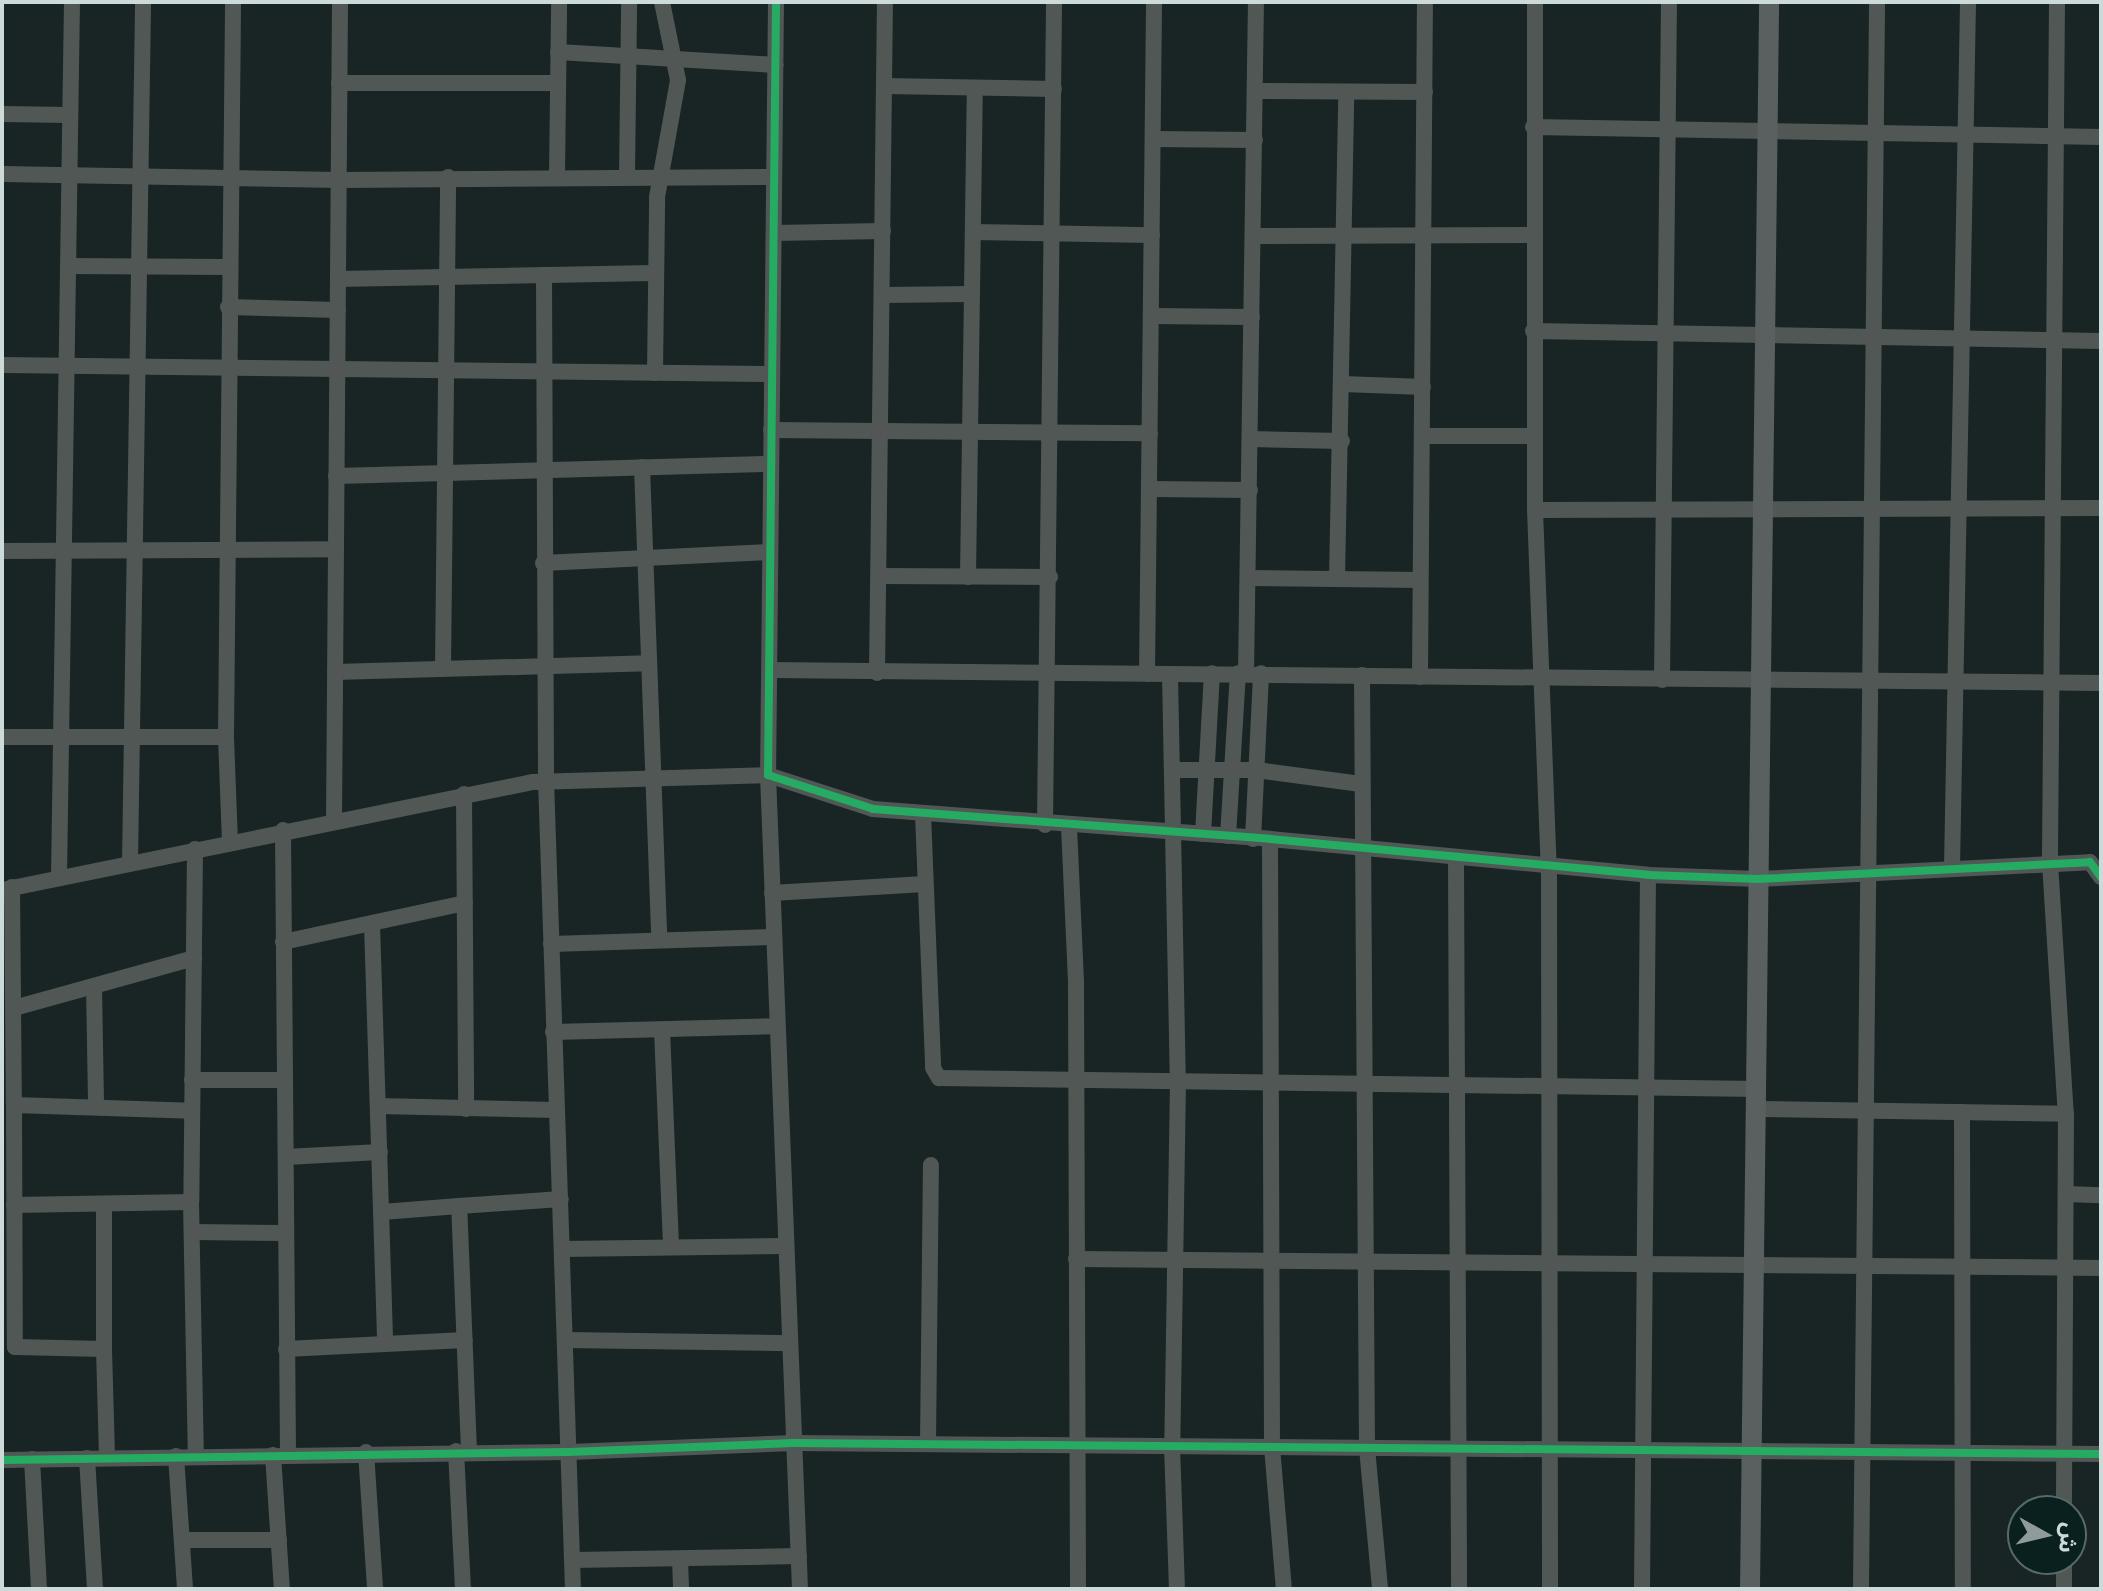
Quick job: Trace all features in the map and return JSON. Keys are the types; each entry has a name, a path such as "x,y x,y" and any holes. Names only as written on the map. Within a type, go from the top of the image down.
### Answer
{"main road":[{"path":"1750,1589 1769,2"}],"street":[{"path":"59,877 72,2"},
{"path":"130,863 135,738 143,2"},
{"path":"230,842 226,737 227,365 233,2"},
{"path":"334,820 340,2"},
{"path":"557,176 559,2"},
{"path":"627,176 629,2"},
{"path":"655,373 653,273 658,176 678,99 676,59 662,2"},
{"path":"776,2 768,775 800,1589"},
{"path":"877,673 885,2"},
{"path":"1045,825 1052,433 1054,2"},
{"path":"1147,674 1154,2"},
{"path":"1256,2 1248,673 1261,839 1269,1082 1272,1447 1284,1589"},
{"path":"1420,677 1425,2"},
{"path":"1535,2 1532,235 1535,510 1549,867 1550,1589"},
{"path":"1662,680 1669,335 1669,2"},
{"path":"1861,1589 1877,2"},
{"path":"1952,868 1968,2"},
{"path":"2057,2 2050,863 2066,1114 2064,1495"},
{"path":"558,52 776,65"},
{"path":"339,83 557,83"},
{"path":"884,86 1054,89"},
{"path":"968,577 975,88"},
{"path":"1256,91 1425,92"},
{"path":"1337,579 1342,441 1346,92"},
{"path":"2,114 69,115"},
{"path":"1533,127 1767,134 2101,137"},
{"path":"1153,139 1255,140"},
{"path":"2,174 339,180 557,176 774,177"},
{"path":"443,669 448,177"},
{"path":"774,233 883,231"},
{"path":"973,232 1152,235"},
{"path":"1254,236 1532,235"},
{"path":"68,266 229,267"},
{"path":"338,279 653,273"},
{"path":"544,275 541,470 546,780 573,1589"},
{"path":"883,295 972,294"},
{"path":"228,307 338,310"},
{"path":"1151,316 1252,317"},
{"path":"1533,331 2101,341"},
{"path":"2,365 227,365 771,374"},
{"path":"1343,384 1423,387"},
{"path":"771,430 1150,433"},
{"path":"1423,436 1534,436"},
{"path":"1250,439 1342,441"},
{"path":"336,476 770,464"},
{"path":"642,467 659,940"},
{"path":"1150,489 1250,490"},
{"path":"1535,510 2101,508"},
{"path":"2,551 336,549"},
{"path":"543,563 769,552"},
{"path":"879,576 1050,577"},
{"path":"1248,578 1420,580"},
{"path":"335,672 648,663"},
{"path":"770,670 1048,675 1540,675 1662,680 2101,683"},
{"path":"1203,834 1212,673"},
{"path":"1228,836 1232,769 1248,673"},
{"path":"1170,674 1178,1081 1172,1446 1177,1589"},
{"path":"1362,675 1361,1082 1367,1448 1380,1589"},
{"path":"2,737 226,737"},
{"path":"1172,770 1256,770 1361,784"},
{"path":"104,1349 8,1347 14,1205 8,1184 14,1105 14,1008 7,888 283,830 546,780 768,775 845,804 923,814 1069,827 1173,831 1648,875 1758,879 2095,862 2101,877"},
{"path":"464,794 466,1109"},
{"path":"923,814 935,1074 945,1080 1646,1085 1866,1111 2066,1114"},
{"path":"1069,827 1075,1081 1078,1589"},
{"path":"283,830 286,1349 279,1540 282,1589 296,1589"},
{"path":"195,849 191,1202 196,1456"},
{"path":"1456,859 1459,1589"},
{"path":"1642,1589 1648,875"},
{"path":"772,893 925,884"},
{"path":"283,942 465,903"},
{"path":"372,924 385,1344"},
{"path":"551,944 773,937"},
{"path":"14,1008 194,958"},
{"path":"94,987 96,1107"},
{"path":"553,1032 777,1026"},
{"path":"662,1030 671,1247"},
{"path":"192,1080 284,1080"},
{"path":"14,1105 191,1111"},
{"path":"378,1106 556,1110"},
{"path":"1962,1112 1963,1589"},
{"path":"286,1157 380,1152"},
{"path":"928,1444 931,1165"},
{"path":"2066,1194 2101,1195"},
{"path":"382,1212 561,1199"},
{"path":"14,1205 191,1202"},
{"path":"104,1204 107,1457"},
{"path":"459,1206 465,1340 463,1589"},
{"path":"192,1232 286,1233"},
{"path":"563,1249 786,1246"},
{"path":"1076,1259 2101,1268"},
{"path":"286,1349 465,1340"},
{"path":"565,1340 790,1343"},
{"path":"2,1460 366,1452 569,1452 793,1443 2101,1454"},
{"path":"366,1452 375,1589"},
{"path":"176,1456 185,1589"},
{"path":"87,1458 95,1589"},
{"path":"32,1459 39,1589"},
{"path":"182,1540 279,1540"},
{"path":"573,1560 799,1556"},
{"path":"680,1559 681,1589"}],"cycle path":[{"path":"776,2 768,775 873,809 1270,839 1648,875 1758,879 2090,862 2101,877"},
{"path":"2,1460 569,1452 793,1443 2101,1454"}]}
